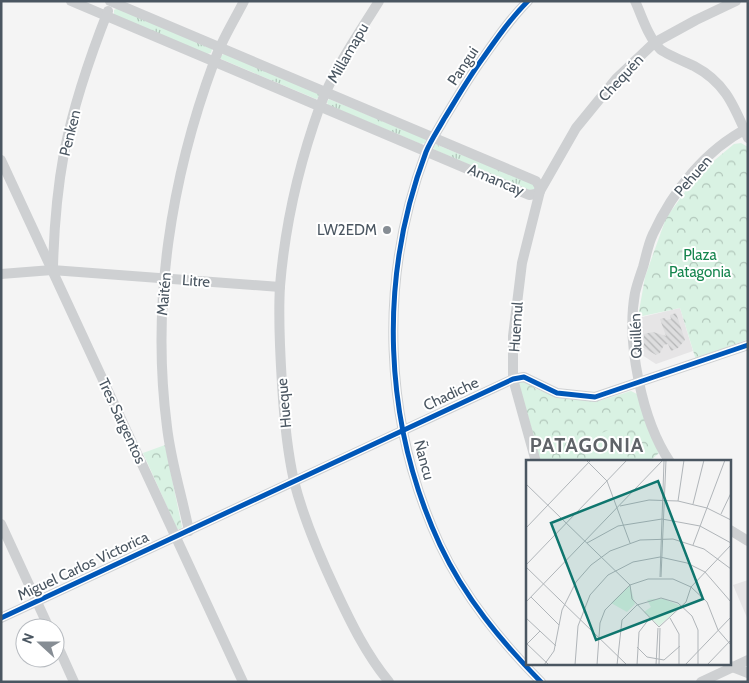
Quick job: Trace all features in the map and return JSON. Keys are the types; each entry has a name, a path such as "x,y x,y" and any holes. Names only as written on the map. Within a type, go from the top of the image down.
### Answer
{"street":[{"name":"Amancay","path":"71,1 529,195 540,191 536,180 111,2"},
{"name":"Maitén","path":"189,531 167,428 162,372 161,320 164,278 177,184 214,61 244,1"},
{"name":"Millamapu","path":"320,107 352,44 379,1"},
{"name":"Pangui","path":"427,151 468,78 514,15 528,1"},
{"path":"635,1 654,43 662,51 698,68 718,82 732,102 747,132"},
{"name":"Chequén","path":"540,191 576,128 616,78 654,43 736,1"},
{"name":"Penken","path":"52,270 55,211 64,152 81,89 111,2"},
{"name":"Hueque","path":"320,107 302,164 288,224 280,287 280,350 284,416 294,482 319,554 364,648 388,682"},
{"name":"Pehuen","path":"652,236 671,201 692,172 715,151 747,132"},
{"name":"Ñancu","path":"427,151 410,203 399,250 393,312 394,375 403,430 415,481 440,545 486,622 541,682"},
{"name":"Tres Sargentos","path":"1,160 243,682"},
{"name":"Huemul","path":"535,460 513,379 513,336 522,263 540,191"},
{"name":"Quillén","path":"652,236 635,294 633,336 639,383 647,414 669,460"},
{"name":"Litre","path":"1,274 52,270 280,287"},
{"path":"513,379 524,378 557,394 595,397 747,349"},
{"name":"Chadiche","path":"176,537 513,379"},
{"path":"1,524 45,618"},
{"path":"732,531 748,540"},
{"name":"Miguel Carlos Victorica","path":"1,618 176,537"},
{"path":"732,665 748,660"},
{"path":"65,662 74,682"},
{"path":"701,682 730,666 748,673"}],"shaded area":[{"path":"680,308 693,351 656,364 642,355 642,317"},
{"path":"748,580 748,620 733,585"}],"green space":[{"path":"118,8 212,49 211,53 207,54 114,15 114,10"},
{"path":"225,53 319,94 318,98 316,99 221,59 221,56"},
{"path":"329,99 426,139 425,143 421,144 328,105"},
{"name":"Plaza Patagonia","path":"741,143 748,147 748,339 696,360 680,308 638,317 645,277 666,218 698,174 734,144"},
{"path":"435,144 534,184 535,189 529,190 435,150 433,148"},
{"path":"518,381 526,381 536,389 567,399 599,401 631,391 637,394 659,453 651,460 540,460"},
{"path":"615,427 629,460 602,460 593,437"},
{"path":"165,445 182,527 180,529 177,529 143,453"}],"building":[{"path":"676,313 685,340 678,348 671,351 668,344 664,345 660,353 656,355 644,348 644,334 653,332 666,336 660,319 671,319 670,315"}],"cycle path":[{"path":"526,666 498,635 472,601 440,545 421,498 407,450 398,400 394,350 394,300 400,250 410,200 426,152 473,73 504,28 528,1"},
{"path":"1,618 513,379 524,377 557,393 595,397 748,345"},
{"path":"526,666 541,682"}],"place":[{"name":"LW2EDM","path":"387,230"}],"district":[{"name":"PATAGONIA","path":"587,445"}]}
